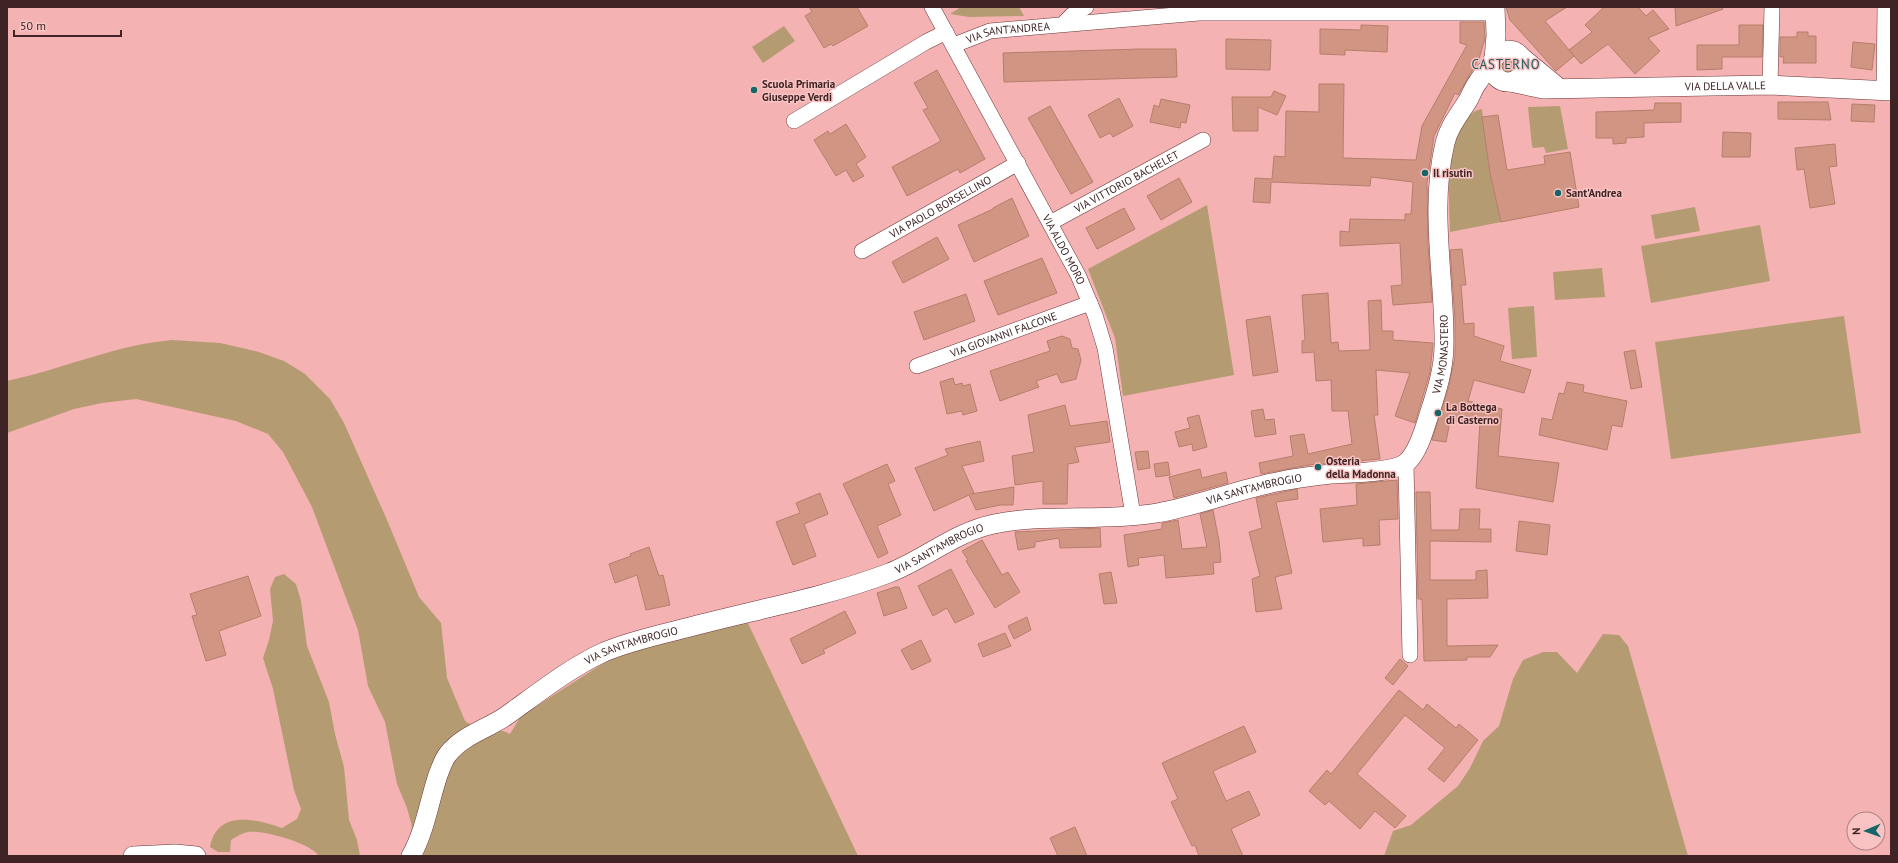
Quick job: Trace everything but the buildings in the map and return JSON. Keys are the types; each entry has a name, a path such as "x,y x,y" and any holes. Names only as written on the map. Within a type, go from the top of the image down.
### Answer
{"street":[{"name":"VIA ALDO MORO","path":"932,7 1078,275 1090,303 1105,348 1133,515"},
{"name":"VIA SANT'ANDREA","path":"1063,24 1072,15 1086,7"},
{"path":"1770,84 1772,7"},
{"path":"1885,7 1887,91"},
{"name":"VIA SANT'ANDREA","path":"794,121 926,42 990,31 1199,10 1495,10"},
{"path":"1468,101 1507,82 1514,81 1522,74 1523,64 1495,10"},
{"path":"1495,10 1496,35 1492,68 1496,77 1507,82"},
{"path":"1493,61 1496,55 1505,51 1517,54 1559,88"},
{"name":"VIA MONASTERO","path":"1406,464 1414,453 1424,430 1437,392 1442,367 1444,346 1438,222 1440,173 1449,131 1478,82 1493,61"},
{"name":"VIA DELLA VALLE","path":"1507,82 1542,89 1770,84 1887,91"},
{"name":"VIA VITTORIO BACHELET","path":"1050,223 1203,140"},
{"name":"VIA PAOLO BORSELLINO","path":"862,251 1018,163"},
{"name":"VIA GIOVANNI FALCONE","path":"917,366 1090,303"},
{"path":"1406,464 1410,655"},
{"name":"VIA SANT'AMBROGIO","path":"411,856 419,841 435,785 448,754 474,733 498,721 592,658 607,651 642,639 854,585 892,572 977,528 996,523 1038,518 1155,513 1200,504 1278,481 1328,474 1398,468 1406,464"},
{"path":"133,856 176,854 196,856"}],"shaded area":[{"path":"961,7 1019,7 1024,16 969,17 950,14"},
{"path":"784,26 795,41 763,63 752,47"},
{"path":"1508,57 1514,60 1517,66 1514,72 1508,75 1502,72 1499,66 1502,60"},
{"path":"1560,106 1568,149 1546,153 1544,147 1533,148 1528,107"},
{"path":"1482,109 1490,173 1501,222 1450,232 1449,178 1453,152 1462,126 1466,120 1472,113"},
{"path":"1207,205 1234,375 1123,396 1115,338 1088,269"},
{"path":"1695,207 1700,231 1655,239 1651,215"},
{"path":"1760,225 1770,281 1651,303 1641,246"},
{"path":"1602,268 1605,297 1555,300 1553,272"},
{"path":"1534,306 1537,357 1512,359 1508,308"},
{"path":"1844,316 1861,433 1671,459 1655,342"},
{"path":"172,340 220,343 259,352 284,361 305,374 330,399 344,423 419,597 441,623 447,678 465,721 475,726 499,730 510,734 521,716 613,657 746,619 858,856 412,856 410,839 412,826 407,808 397,784 385,722 368,686 358,630 312,507 283,452 268,434 236,421 136,399 102,403 74,409 7,433 7,381 130,347"},
{"path":"284,574 296,584 301,601 307,646 329,702 335,734 344,767 349,820 357,840 360,856 319,856 314,851 297,842 275,835 255,832 244,833 231,840 230,852 218,852 210,847 214,835 221,827 229,822 250,820 282,828 297,819 301,809 294,790 273,689 263,658 273,621 270,589 275,577"},
{"path":"1603,634 1619,635 1628,646 1688,856 1384,856 1393,831 1411,825 1458,786 1470,768 1483,741 1499,726 1513,679 1523,660 1543,652 1557,652 1577,673"}],"place":[{"name":"Scuola Primaria Giuseppe Verdi","path":"754,90"},
{"name":"Il risutin","path":"1425,173"},
{"name":"Sant'Andrea","path":"1558,193"},
{"name":"La Bottega di Casterno","path":"1438,413"},
{"name":"Osteria della Madonna","path":"1318,467"}],"district":[{"name":"CASTERNO","path":"1506,64"}]}
